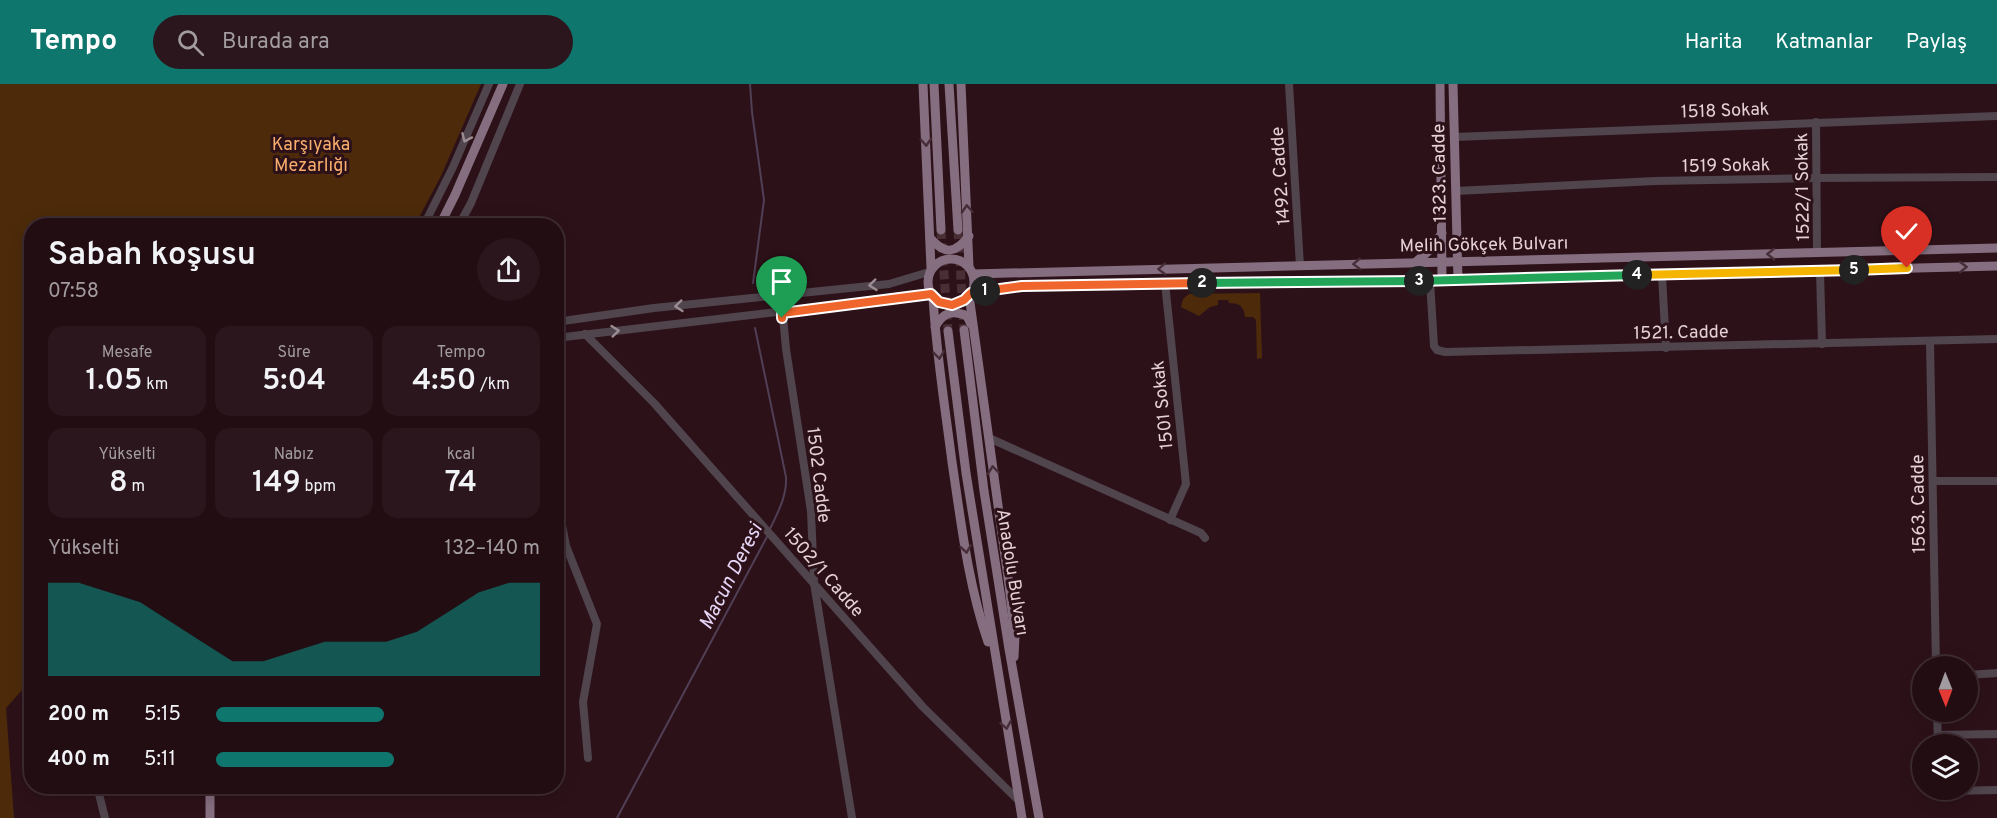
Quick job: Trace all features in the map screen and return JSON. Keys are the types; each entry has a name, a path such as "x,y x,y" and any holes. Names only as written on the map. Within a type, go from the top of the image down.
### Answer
{"main road":[{"path":"444,218 503,84"},
{"path":"923,84 930,238 928,287 932,296 972,589 996,667"},
{"path":"934,84 941,230"},
{"path":"949,84 958,230"},
{"path":"961,84 973,287 970,294 969,329"},
{"path":"1440,84 1442,280"},
{"name":"1323. Cadde","path":"1453,84 1458,280"},
{"path":"1416,262 1432,248 1442,233"},
{"path":"930,238 938,247 946,251 963,244 969,236"},
{"name":"Melih Gökçek Bulvarı","path":"971,271 1300,266 1997,248"},
{"path":"930,270 943,260 950,258 957,259 971,271"},
{"name":"Melih Gökçek Bulvarı","path":"970,294 1022,286 1430,281 1997,266"},
{"path":"932,296 945,304 952,305 964,300 970,294"},
{"path":"935,327 945,314 953,312 967,316 989,438 1014,625 1013,674"},
{"name":"Anadolu Bulvarı","path":"969,329 981,472 1013,674 1039,818"},
{"name":"Anadolu Bulvarı","path":"948,331 966,473 1022,818"},
{"path":"210,794 210,818"}],"street":[{"path":"428,218 453,167 489,84"},
{"path":"463,218 520,84"},
{"name":"1492. Cadde","path":"1289,84 1300,266"},
{"name":"1518 Sokak","path":"1455,136 1997,116"},
{"name":"1522/1 Sokak","path":"1816,122 1817,252"},
{"name":"1519 Sokak","path":"1456,191 1655,181 1997,177"},
{"path":"564,321 654,308 889,284 910,279 930,270"},
{"path":"1820,271 1822,344"},
{"path":"1662,275 1666,348"},
{"name":"1521. Cadde","path":"1430,281 1434,346 1440,352 1997,339"},
{"name":"1501 Sokak","path":"1165,283 1186,484 1170,520"},
{"path":"781,295 782,313"},
{"path":"564,337 932,296"},
{"name":"1502 Cadde","path":"782,313 811,511 814,583 852,818"},
{"name":"1502/1 Cadde","path":"585,334 654,403 923,707 1019,801"},
{"name":"1563. Cadde","path":"1930,341 1936,656"},
{"path":"989,438 1200,533 1204,538"},
{"path":"1933,482 1997,481"},
{"path":"564,536 597,624 583,702 588,758"},
{"path":"1978,674 1997,673"},
{"path":"1978,734 1997,734"},
{"path":"1978,790 1997,790"},
{"path":"99,794 105,818"}],"green space":[{"name":"Karşıyaka Mezarlığı","path":"0,84 481,84 441,176 419,218 24,218 24,688 6,708 14,818 0,818"},
{"path":"1260,293 1262,358 1257,359 1256,320 1253,317 1245,317 1239,305 1229,303 1228,300 1218,300 1218,305 1210,307 1199,316 1181,307 1183,299 1189,294"}],"waterway":[{"name":"Macun Deresi","path":"750,84 764,200 753,283"},
{"name":"Macun Deresi","path":"755,328 786,477 783,497 770,529"},
{"name":"Macun Deresi","path":"617,818 768,535"}],"tunnel":[{"path":"941,230 948,331"},
{"path":"958,230 964,330"}],"route":[{"path":"782,318 782,313 931,294 939,302 952,305 964,300 971,293 1022,286 1430,281 1907,268"}]}
